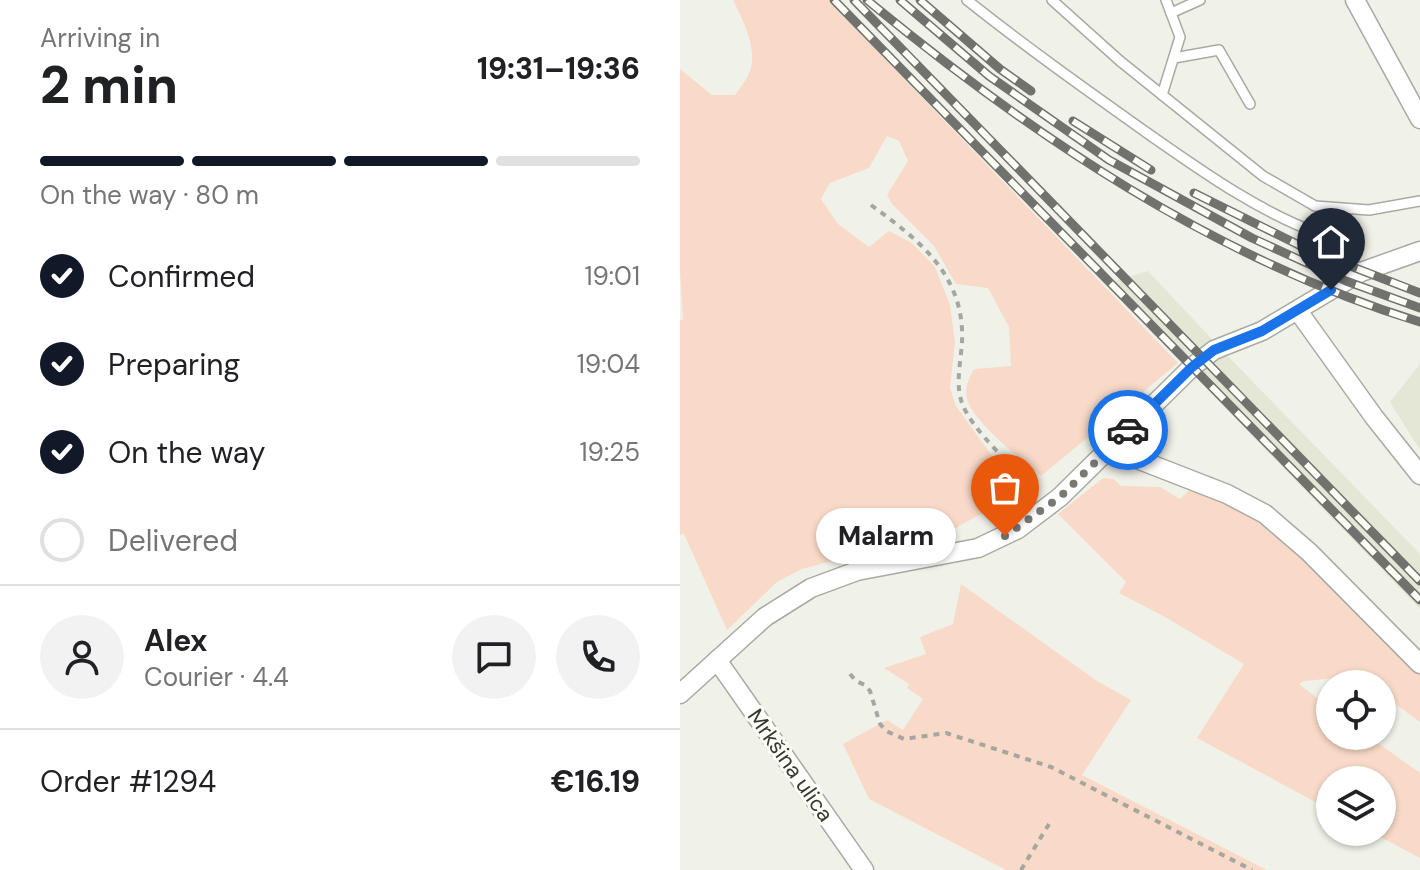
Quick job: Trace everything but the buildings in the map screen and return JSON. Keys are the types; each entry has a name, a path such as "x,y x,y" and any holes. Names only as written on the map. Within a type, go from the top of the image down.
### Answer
{"street":[{"path":"1355,0 1420,119"},
{"path":"680,694 765,617 811,588 857,571 978,548 1018,529 1050,505 1214,350 1262,331 1361,272 1420,251"},
{"path":"1298,311 1324,351 1420,475"},
{"path":"1116,442 1132,457 1227,494 1265,514 1309,552 1420,664"},
{"name":"Mrkšina ulica","path":"717,660 864,870"}],"lane":[{"path":"967,0 1039,57 1210,176 1320,234 1334,224 1338,210"},
{"path":"1052,0 1162,95 1263,176 1315,206 1369,210 1420,201"},
{"path":"1162,95 1180,37 1166,0"},
{"path":"1171,13 1200,0"},
{"path":"1174,58 1219,50 1250,104"}],"path":[{"path":"871,205 915,237 936,260 951,285 962,338 962,404 997,449 1050,505"},
{"path":"850,674 870,691 880,724 886,731 904,739 946,733 1051,767 1252,870"},
{"path":"1021,870 1049,824"}],"shaded area":[{"path":"733,0 828,0 1178,363 1041,476 999,440 971,408 966,391 974,369 1011,366 1009,327 988,288 956,284 934,246 892,204 887,195 908,161 899,141 887,136 869,168 830,183 821,199 838,224 869,247 889,231 912,243 935,267 950,305 955,342 950,388 956,406 1005,474 1024,490 954,529 802,569 777,582 727,630 684,534 680,535 680,321 683,319 680,272 680,69 712,95 735,95 748,76 752,55 748,36"},
{"path":"1148,271 1420,554 1420,609 1105,284"},
{"path":"1420,364 1420,450 1390,402"},
{"path":"1103,478 1114,479 1121,486 1160,487 1180,499 1188,491 1196,490 1263,520 1368,618 1420,673 1420,722 1396,704 1396,670 1316,670 1316,680 1299,684 1316,697 1316,750 1388,750 1420,773 1420,858 1396,845 1396,766 1316,766 1316,802 1197,738 1244,664 1119,593 1126,582 1058,514"},
{"path":"961,584 1097,681 1131,700 1082,775 1267,870 1006,870 869,799 843,744 887,720 903,730 923,699 907,688 909,684 884,668 926,654 920,637 953,624"}],"railway":[{"path":"834,0 1420,600"},
{"path":"854,0 1420,581"},
{"path":"867,0 994,98 1128,188 1270,264 1344,296 1420,322"},
{"path":"900,0 989,76 1109,160 1252,238 1346,281 1420,308"},
{"path":"920,0 1000,69 1031,91"},
{"path":"1073,121 1151,170"},
{"path":"1194,193 1309,250 1420,293"}],"way so far":[{"path":"1005,536 1060,497 1128,430"}],"place":[{"name":"Malarm","path":"1005,536"}],"route":[{"path":"1128,430 1192,367 1214,350 1262,331 1331,290"}]}
